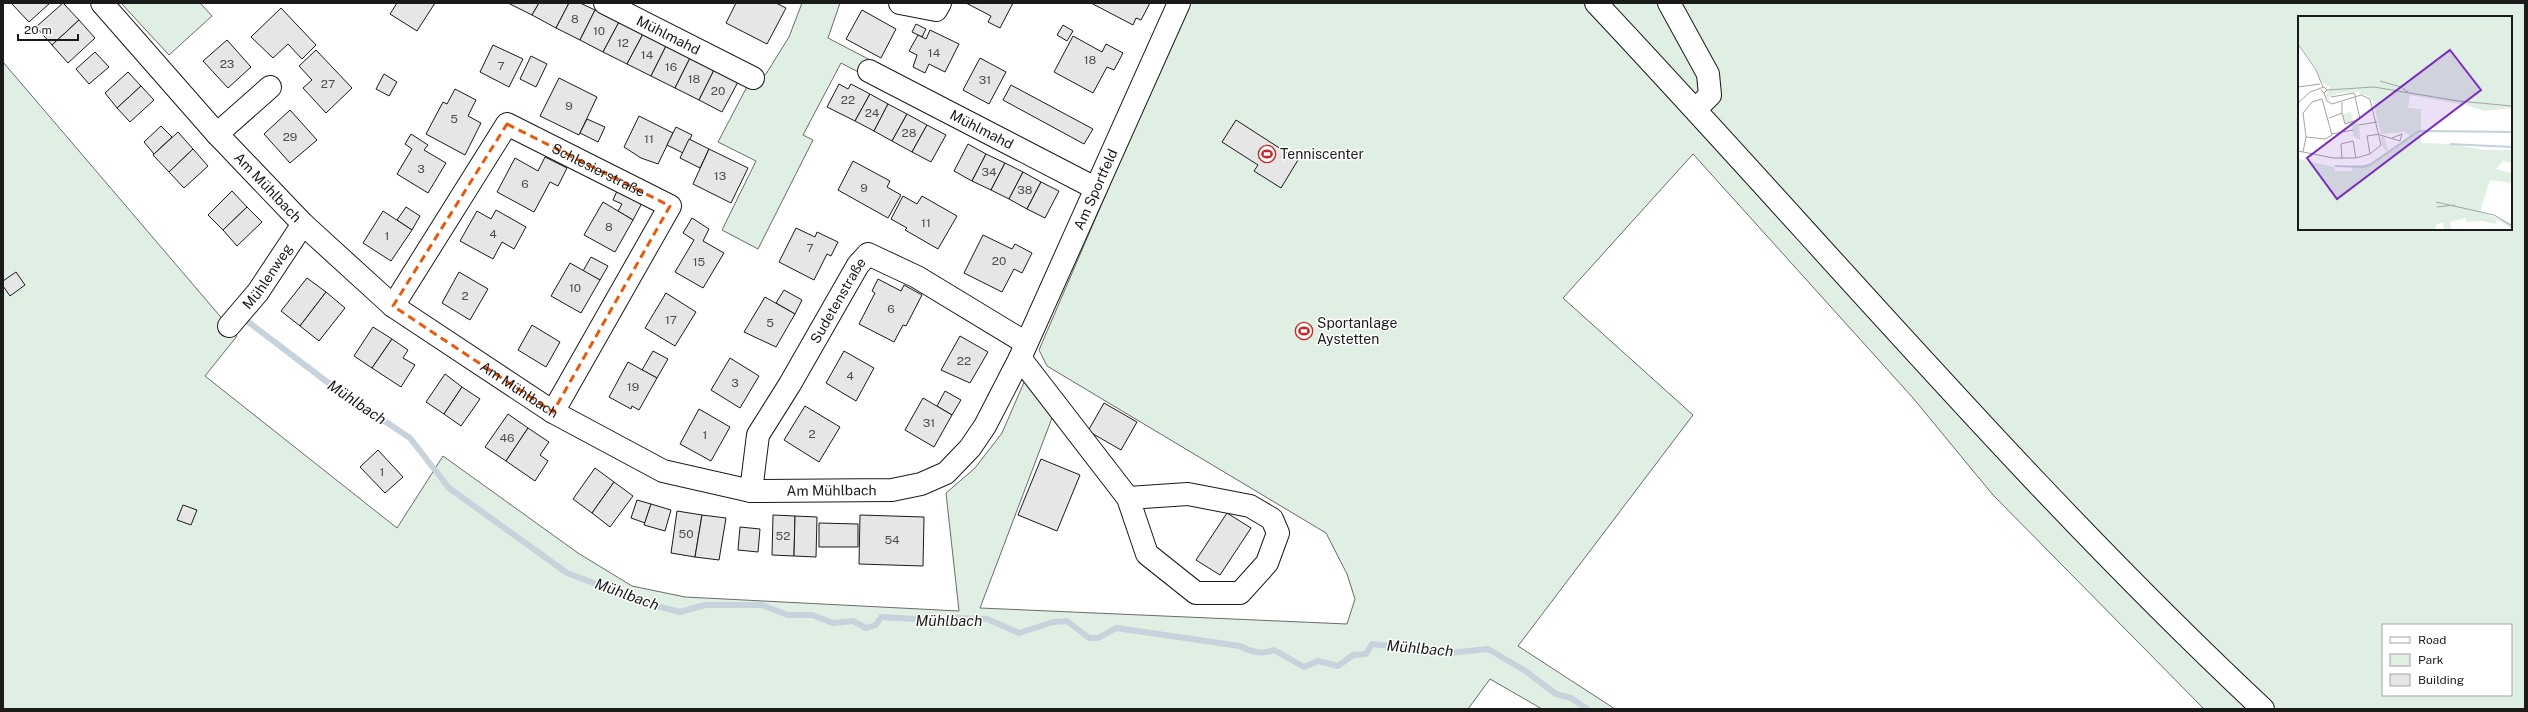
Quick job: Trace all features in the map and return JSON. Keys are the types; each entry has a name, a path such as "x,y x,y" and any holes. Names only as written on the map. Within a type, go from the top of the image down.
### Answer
{"street":[{"name":"Am Mühlbach","path":"102,3 217,134 303,224 393,306 553,412 663,471 751,491 892,490 922,484 946,473 970,448 985,426 1019,359"},
{"name":"Mühlmahd","path":"605,3 753,78"},
{"path":"900,3 936,10 940,3"},
{"name":"Am Sportfeld","path":"1019,359 1179,3"},
{"path":"1596,3 1696,109 2010,455 2183,634 2264,709"},
{"path":"1669,3 1708,74 1710,95 1696,109"},
{"name":"Mühlmahd","path":"869,70 1095,188"},
{"path":"217,134 270,87"},
{"name":"Schlesierstraße","path":"393,306 507,124 670,206 553,412"},
{"name":"Mühlenweg","path":"229,326 258,292 303,224"},
{"name":"Sudetenstraße","path":"751,491 758,435 790,384 858,265 868,254 917,277 1019,359"},
{"path":"1019,359 1128,498 1147,554 1196,593 1240,593 1267,563 1278,533 1272,520 1250,506 1188,494 1128,498"}],"highlighted area":[{"path":"507,124 670,206 553,412 393,306"}],"green space":[{"path":"121,3 200,3 212,16 169,55"},
{"path":"802,3 840,3 828,38 872,61 864,75 841,63 803,135 813,140 758,249 722,230 756,161 718,142 751,79 766,74 789,37"},
{"path":"1188,3 2525,3 2525,709 2204,709 1993,495 1913,398 1693,154 1563,298 1693,415 1518,646 1615,709 1542,709 1490,679 1468,709 3,709 3,62 237,336 205,376 397,528 443,456 578,553 632,586 685,597 959,611 946,493 975,468 1002,433 1025,380 1052,418 980,608 1347,624 1355,599 1347,574 1326,533 1047,366 1039,350"}],"building":[{"path":"11,3 50,3 29,22"},
{"path":"63,3 79,20 52,45 36,27"},
{"path":"397,3 435,3 417,31 390,14"},
{"path":"508,3 539,3 532,15"},
{"path":"539,3 569,3 556,28 532,15"},
{"path":"569,3 580,3 595,10 580,40 556,28"},
{"path":"736,3 776,3 786,8 767,44 726,23"},
{"path":"966,3 1013,3 1000,28 988,22 991,16"},
{"path":"1091,3 1150,3 1141,20 1136,18 1133,25"},
{"path":"281,8 316,45 302,59 288,44 273,58 251,37"},
{"path":"595,10 619,22 603,52 580,40"},
{"path":"862,10 896,29 881,58 846,39"},
{"path":"79,20 95,38 68,63 52,45"},
{"path":"619,22 643,34 627,64 603,52"},
{"path":"916,24 926,29 922,37 912,32"},
{"path":"1063,25 1073,31 1067,41 1057,35"},
{"path":"930,30 959,44 945,72 929,64 925,73 913,67 917,55 909,51 918,35 926,39"},
{"path":"643,34 666,46 651,76 627,64"},
{"path":"1073,36 1102,52 1106,44 1123,53 1114,70 1107,67 1093,93 1054,72"},
{"path":"227,40 251,67 228,88 203,61"},
{"path":"493,45 523,59 509,87 480,72"},
{"path":"666,46 690,58 675,88 651,76"},
{"path":"316,50 352,88 326,113 303,88 312,80 299,66"},
{"path":"95,52 109,67 89,84 76,69"},
{"path":"531,56 547,64 536,87 520,79"},
{"path":"690,58 714,70 699,100 675,88"},
{"path":"980,58 1006,72 989,104 963,90"},
{"path":"714,70 738,82 722,112 699,100"},
{"path":"128,72 141,86 117,108 105,93"},
{"path":"384,74 397,82 389,96 376,89"},
{"path":"559,78 597,97 579,135 540,116"},
{"path":"839,84 848,89 851,84 870,94 855,121 827,107"},
{"path":"1011,85 1093,129 1084,144 1003,100"},
{"path":"141,86 154,100 130,122 117,108"},
{"path":"455,89 476,100 468,116 481,123 465,155 426,134 443,102 447,104"},
{"path":"870,94 888,104 874,131 855,121"},
{"path":"888,104 907,114 892,141 874,131"},
{"path":"290,110 317,140 290,163 264,134"},
{"path":"907,114 927,125 912,152 892,141"},
{"path":"639,116 673,133 658,164 641,158 624,147"},
{"path":"587,119 605,127 598,142 580,133"},
{"path":"1236,120 1298,160 1281,188 1254,171 1258,165 1222,142"},
{"path":"927,125 946,135 931,162 912,152"},
{"path":"161,126 172,137 154,154 144,142"},
{"path":"676,127 692,135 683,153 667,145"},
{"path":"178,132 193,149 169,172 153,155"},
{"path":"411,134 428,145 424,150 446,163 428,193 397,174 412,149 405,144"},
{"path":"689,139 709,149 700,168 680,158"},
{"path":"968,144 986,154 972,181 954,171"},
{"path":"193,149 208,166 184,188 169,172"},
{"path":"709,149 748,168 731,203 693,184"},
{"path":"986,154 1005,163 991,190 972,181"},
{"path":"545,157 567,168 558,186 550,182 534,212 497,192 515,158 538,171"},
{"path":"853,161 890,181 887,187 901,195 888,218 838,190"},
{"path":"1005,163 1023,172 1009,199 991,190"},
{"path":"1023,172 1041,182 1027,209 1009,199"},
{"path":"1041,182 1059,191 1045,218 1027,209"},
{"path":"232,191 247,207 223,230 208,215"},
{"path":"617,191 642,203 633,220 618,211 622,204 613,200"},
{"path":"903,196 917,204 922,196 957,216 938,249 905,230 907,228 891,219"},
{"path":"603,202 633,220 615,252 584,235"},
{"path":"247,207 262,222 237,246 223,230"},
{"path":"406,207 420,216 412,230 397,220"},
{"path":"496,210 526,227 514,249 502,242 493,259 460,241 477,211 491,219"},
{"path":"383,211 412,230 391,261 363,243"},
{"path":"692,218 709,229 703,241 724,253 703,288 675,272 694,240 683,233"},
{"path":"796,228 815,237 817,232 838,242 831,256 827,254 814,280 779,262"},
{"path":"983,235 1012,249 1015,244 1032,253 1022,273 1014,269 1002,292 964,273"},
{"path":"591,257 608,266 600,280 583,271"},
{"path":"570,263 600,280 581,313 551,296"},
{"path":"16,272 25,285 10,296 3,286 3,281"},
{"path":"459,272 488,289 470,320 442,303"},
{"path":"307,278 326,292 300,326 281,311"},
{"path":"878,279 901,291 904,285 922,295 906,326 903,325 894,342 859,324 875,293 872,291"},
{"path":"784,290 802,300 795,314 776,303"},
{"path":"326,292 345,308 319,341 300,326"},
{"path":"666,293 696,312 675,346 645,328"},
{"path":"765,297 795,314 776,347 744,332"},
{"path":"532,325 560,342 546,367 518,350"},
{"path":"373,327 392,339 372,368 354,356"},
{"path":"960,336 988,352 970,383 941,370"},
{"path":"392,339 408,350 403,358 415,365 401,387 372,368"},
{"path":"653,351 668,359 657,378 642,370"},
{"path":"844,351 874,368 856,401 826,383"},
{"path":"730,358 759,376 740,408 711,390"},
{"path":"628,362 657,378 639,410 632,406 631,409 609,397"},
{"path":"445,374 462,387 444,414 426,402"},
{"path":"462,387 480,399 461,426 444,414"},
{"path":"945,391 961,400 952,415 937,406"},
{"path":"923,398 952,415 934,447 905,430"},
{"path":"1104,403 1137,422 1121,450 1088,431"},
{"path":"805,406 840,427 819,462 784,440"},
{"path":"699,409 730,427 711,461 680,444"},
{"path":"508,414 528,428 506,461 485,447"},
{"path":"528,428 549,442 540,455 548,461 535,481 506,461"},
{"path":"378,450 403,477 385,493 360,467"},
{"path":"1041,459 1080,475 1057,531 1018,515"},
{"path":"595,468 614,482 592,513 573,499"},
{"path":"614,482 633,496 610,527 592,513"},
{"path":"637,500 651,504 645,523 631,518"},
{"path":"651,504 671,510 665,531 644,525"},
{"path":"183,505 197,510 191,525 177,520"},
{"path":"677,511 702,515 695,557 671,553"},
{"path":"1227,513 1251,528 1220,575 1196,560"},
{"path":"702,515 726,518 719,560 695,557"},
{"path":"773,515 795,516 794,556 772,555"},
{"path":"860,515 924,517 923,566 859,564"},
{"path":"795,516 817,517 816,557 794,556"},
{"path":"819,523 858,524 858,547 819,547"},
{"path":"740,527 760,529 758,552 738,550"}],"waterway":[{"name":"Mühlbach","path":"247,321 335,388 410,438 449,488 567,573 653,605 680,612 705,605 762,605 788,615 812,615 833,623 853,621 866,628 876,625 881,617 916,619 941,623 956,618 987,619 1019,633 1053,622 1067,621 1089,638 1098,638 1116,628 1240,646 1257,652 1274,650 1304,667 1318,661 1338,666 1353,655 1366,654 1372,644 1449,653 1488,649 1524,670 1556,694 1571,698 1587,709"}],"place":[{"name":"Tenniscenter","path":"1267,154"},
{"name":"Sportanlage Aystetten","path":"1304,331"}]}
